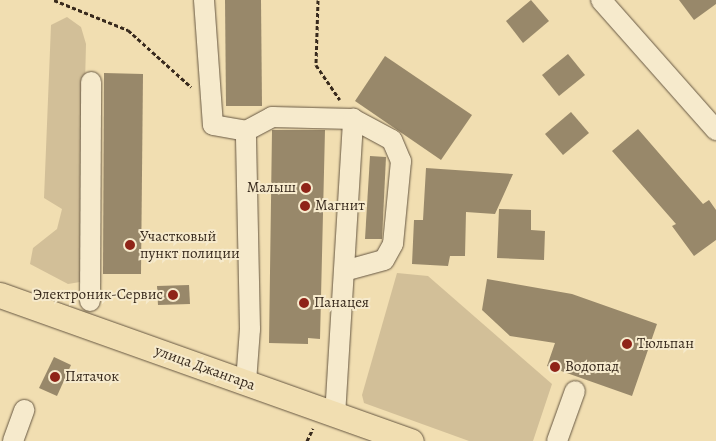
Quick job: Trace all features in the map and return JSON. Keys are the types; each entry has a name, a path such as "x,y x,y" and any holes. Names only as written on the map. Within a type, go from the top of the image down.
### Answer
{"main road":[{"name":"улица Джангара","path":"0,294 335,416 411,441"}],"street":[{"path":"204,0 213,125 246,131 272,117 353,119 392,140 401,161 393,244 384,260 344,271"},
{"path":"601,0 716,130"},
{"path":"90,301 91,82"},
{"path":"335,416 353,119"},
{"path":"246,131 250,329 246,382"},
{"path":"557,441 574,391"},
{"path":"12,441 24,410"}],"path":[{"path":"54,0 128,30 211,105"},
{"path":"318,0 316,65 353,119"}],"shaded area":[{"path":"67,17 81,27 86,44 80,282 68,284 30,264 33,248 57,229 62,209 44,198 51,25"},
{"path":"397,273 428,276 552,384 533,441 469,441 364,403 362,395"}],"building":[{"path":"225,0 261,0 262,106 226,106"},
{"path":"531,0 549,21 523,43 506,21"},
{"path":"679,0 716,0 716,4 694,20"},
{"path":"568,54 585,75 559,96 542,75"},
{"path":"385,56 472,115 441,160 355,101"},
{"path":"104,73 143,74 141,274 103,274"},
{"path":"571,112 589,133 563,155 545,134"},
{"path":"638,129 703,204 709,200 716,210 716,240 694,256 672,226 676,224 612,151"},
{"path":"272,130 325,130 320,339 308,338 308,344 269,343"},
{"path":"370,156 386,157 382,239 365,239"},
{"path":"426,168 513,174 495,214 466,212 465,256 450,256 448,266 412,264 414,220 423,220"},
{"path":"499,209 531,210 531,230 545,231 544,260 497,258"},
{"path":"487,279 572,294 657,324 632,396 547,366 555,343 510,336 482,310"},
{"name":"Электроник-Сервис","path":"189,285 190,304 158,305 157,286"},
{"name":"Пятачок","path":"54,357 71,365 57,396 39,388"}],"place":[{"name":"Малыш","path":"306,188"},
{"name":"Магнит","path":"305,206"},
{"name":"Участковый пункт полиции","path":"130,245"},
{"name":"Электроник-Сервис","path":"173,295"},
{"name":"Панацея","path":"304,303"},
{"name":"Тюльпан","path":"627,344"},
{"name":"Водопад","path":"555,367"},
{"name":"Пятачок","path":"55,377"}]}
